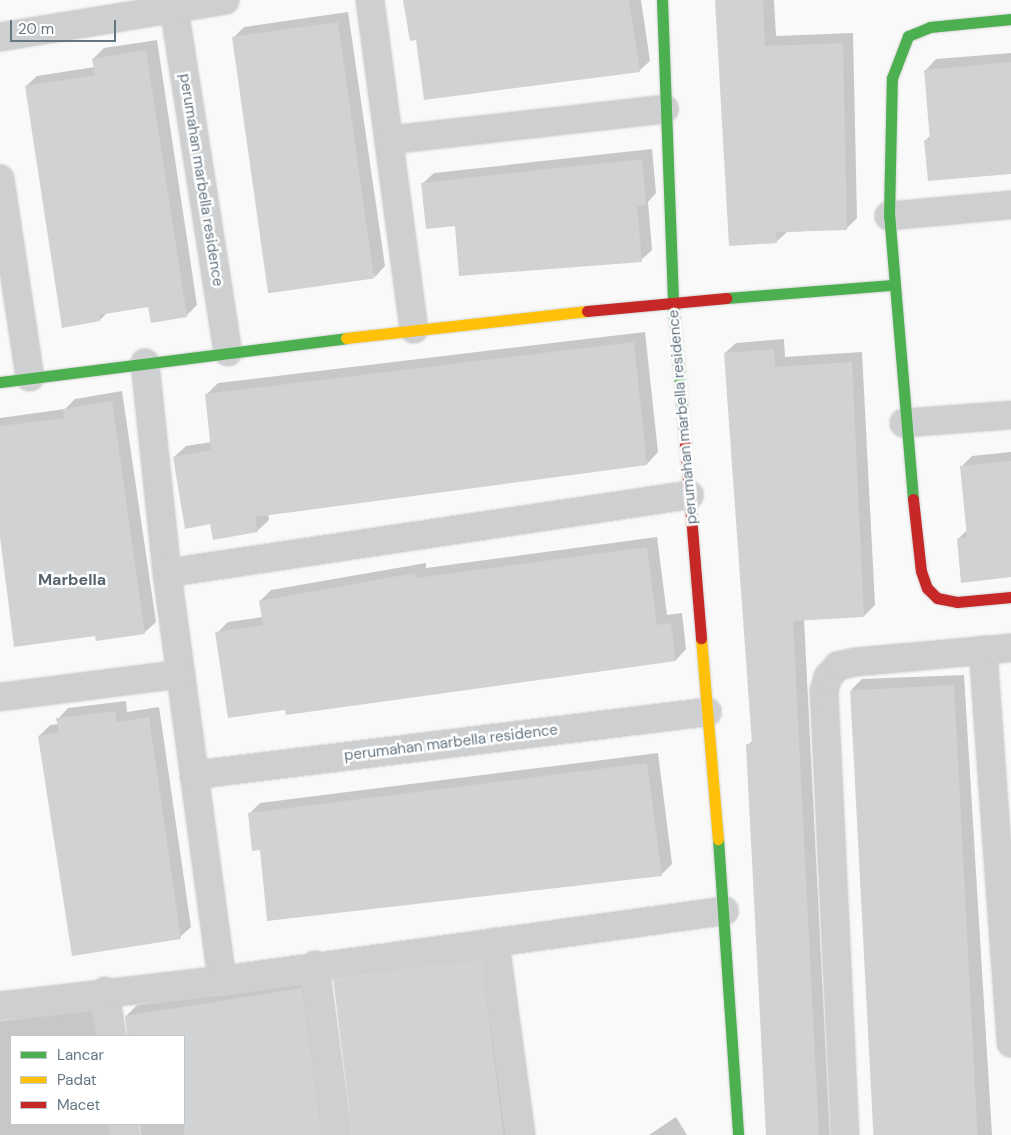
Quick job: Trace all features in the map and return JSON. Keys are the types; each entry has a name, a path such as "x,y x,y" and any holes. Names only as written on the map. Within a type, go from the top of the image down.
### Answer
{"street":[{"path":"0,37 225,0"},
{"path":"370,0 414,329"},
{"name":"perumahan marbella residence","path":"662,0 664,109 673,302 724,911 738,1135"},
{"name":"perumahan marbella residence","path":"174,8 228,352"},
{"path":"1011,19 930,27 908,36 892,78 889,216 904,423 921,571 927,588 937,598 957,602 1011,597"},
{"path":"389,140 664,109"},
{"path":"0,179 30,377"},
{"path":"889,216 1011,205"},
{"name":"perumahan marbella residence","path":"0,382 414,329 673,302 893,284"},
{"path":"146,363 167,573 222,980"},
{"path":"904,423 1011,415"},
{"path":"167,573 689,495"},
{"path":"845,1135 824,691 828,676 838,666 856,662 1011,648"},
{"path":"983,650 1011,1043"},
{"path":"0,696 180,674"},
{"name":"perumahan marbella residence","path":"194,775 707,712"},
{"path":"0,1001 222,980 315,965 724,911"},
{"path":"495,942 521,1135"},
{"path":"315,965 338,1135"},
{"path":"106,991 112,1035"}],"building":[{"path":"403,0 629,0 640,72 424,100 416,40 410,41"},
{"path":"715,0 763,0 765,46 843,43 847,230 776,232 777,243 729,246"},
{"path":"338,22 374,278 268,293 232,37"},
{"path":"146,50 187,317 151,323 148,307 99,315 100,321 62,328 25,86 95,75 92,59"},
{"path":"1011,62 1011,174 928,181 924,140 930,140 924,70"},
{"path":"642,159 646,205 637,206 642,262 459,276 455,226 426,229 421,183"},
{"path":"634,342 647,465 255,517 258,532 213,540 210,524 185,529 173,457 211,450 205,394"},
{"path":"774,349 775,367 852,362 864,617 793,621 819,1135 766,1135 746,744 752,744 724,353"},
{"path":"112,401 145,634 96,641 95,636 14,647 0,537 0,426 64,418 63,409"},
{"path":"1011,461 1011,577 961,583 957,539 967,537 960,466"},
{"path":"647,547 657,625 671,623 676,661 286,715 285,710 228,718 215,632 263,625 259,601 415,573 416,578"},
{"path":"954,685 978,1135 873,1135 850,690"},
{"path":"115,711 117,722 149,717 181,939 72,956 38,736 59,732 56,718"},
{"path":"647,763 662,876 267,921 260,850 252,851 248,813"},
{"path":"482,960 503,1135 352,1135 333,978"},
{"path":"302,988 322,1135 184,1135 185,1035 127,1035 125,1016"}],"traffic: fast":[{"path":"662,0 673,302 685,443"},
{"path":"913,499 889,216 892,78 908,36 930,27 1011,19"},
{"path":"726,298 893,285"},
{"path":"0,382 346,338"},
{"path":"718,839 738,1135"}],"traffic: slow":[{"path":"346,338 587,311"},
{"path":"701,638 718,839"}],"traffic: jam":[{"path":"587,311 726,298"},
{"path":"685,443 701,638"},
{"path":"913,499 921,571 927,588 937,598 957,602 1011,597"}],"district":[{"name":"Marbella","path":"72,580"}]}
